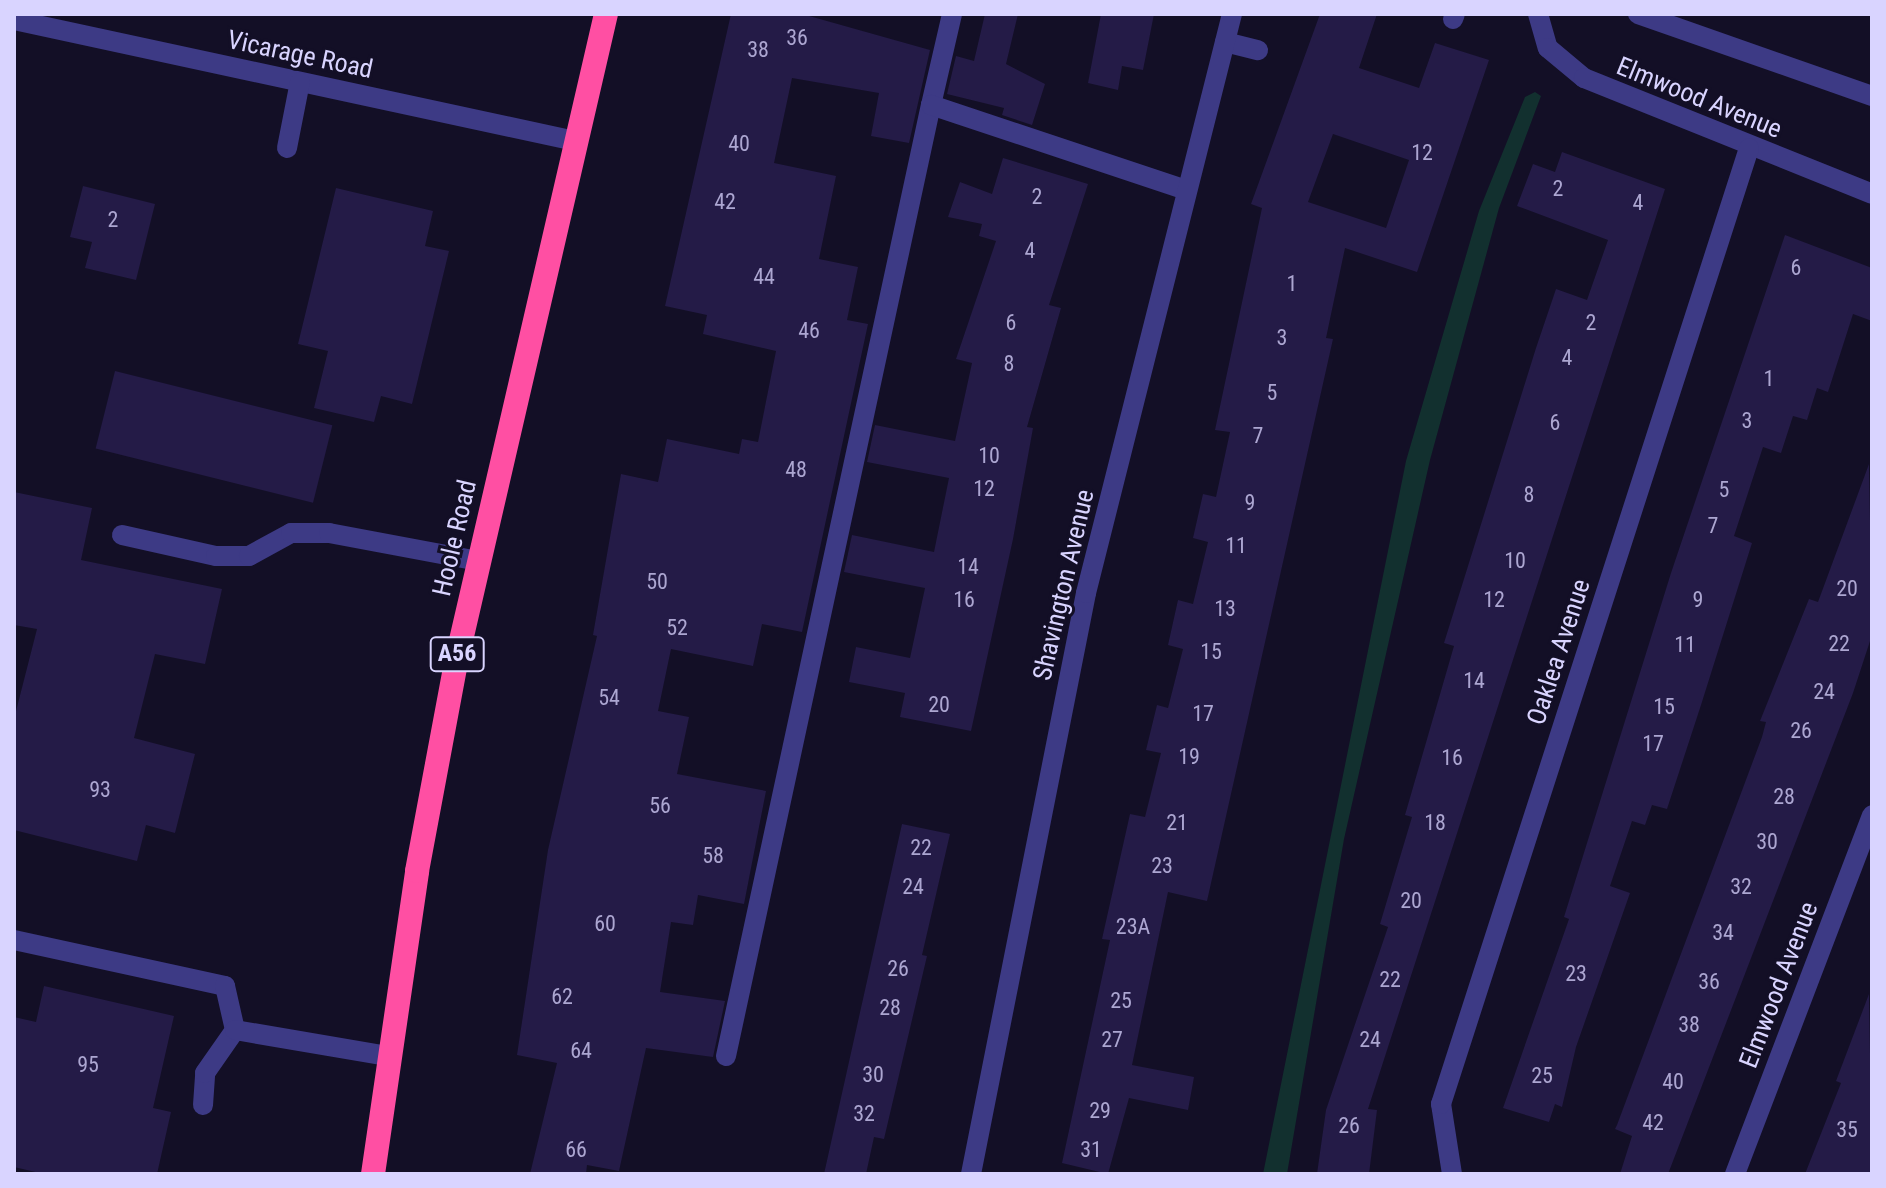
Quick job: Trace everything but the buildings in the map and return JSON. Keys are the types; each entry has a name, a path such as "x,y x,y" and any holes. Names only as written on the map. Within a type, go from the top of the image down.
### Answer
{"highway":[{"name":"Hoole Road","path":"373,1174 387,1056 417,871 478,561 606,14"}],"street":[{"path":"85,35 86,14"},
{"path":"726,1056 952,14"},
{"name":"Shavington Avenue","path":"971,1174 1086,593 1232,14"},
{"name":"Elmwood Avenue","path":"1538,14 1548,48 1584,78 1749,148 1872,194"},
{"path":"1638,14 1872,96"},
{"name":"Vicarage Road","path":"14,20 575,141"},
{"path":"1225,42 1258,50"},
{"path":"287,148 300,82"},
{"path":"931,105 1186,190"},
{"name":"Oaklea Avenue","path":"1452,1174 1441,1104 1749,148"},
{"path":"122,535 216,556 249,556 291,533 329,533 478,561"},
{"name":"Elmwood Avenue","path":"1735,1174 1872,815"},
{"path":"14,940 225,986 235,1030 205,1073 203,1105"},
{"path":"235,1030 387,1056"}],"green space":[{"path":"1535,92 1541,96 1499,208 1430,460 1344,839 1287,1174 1263,1174 1406,461 1479,211 1525,97"}]}
